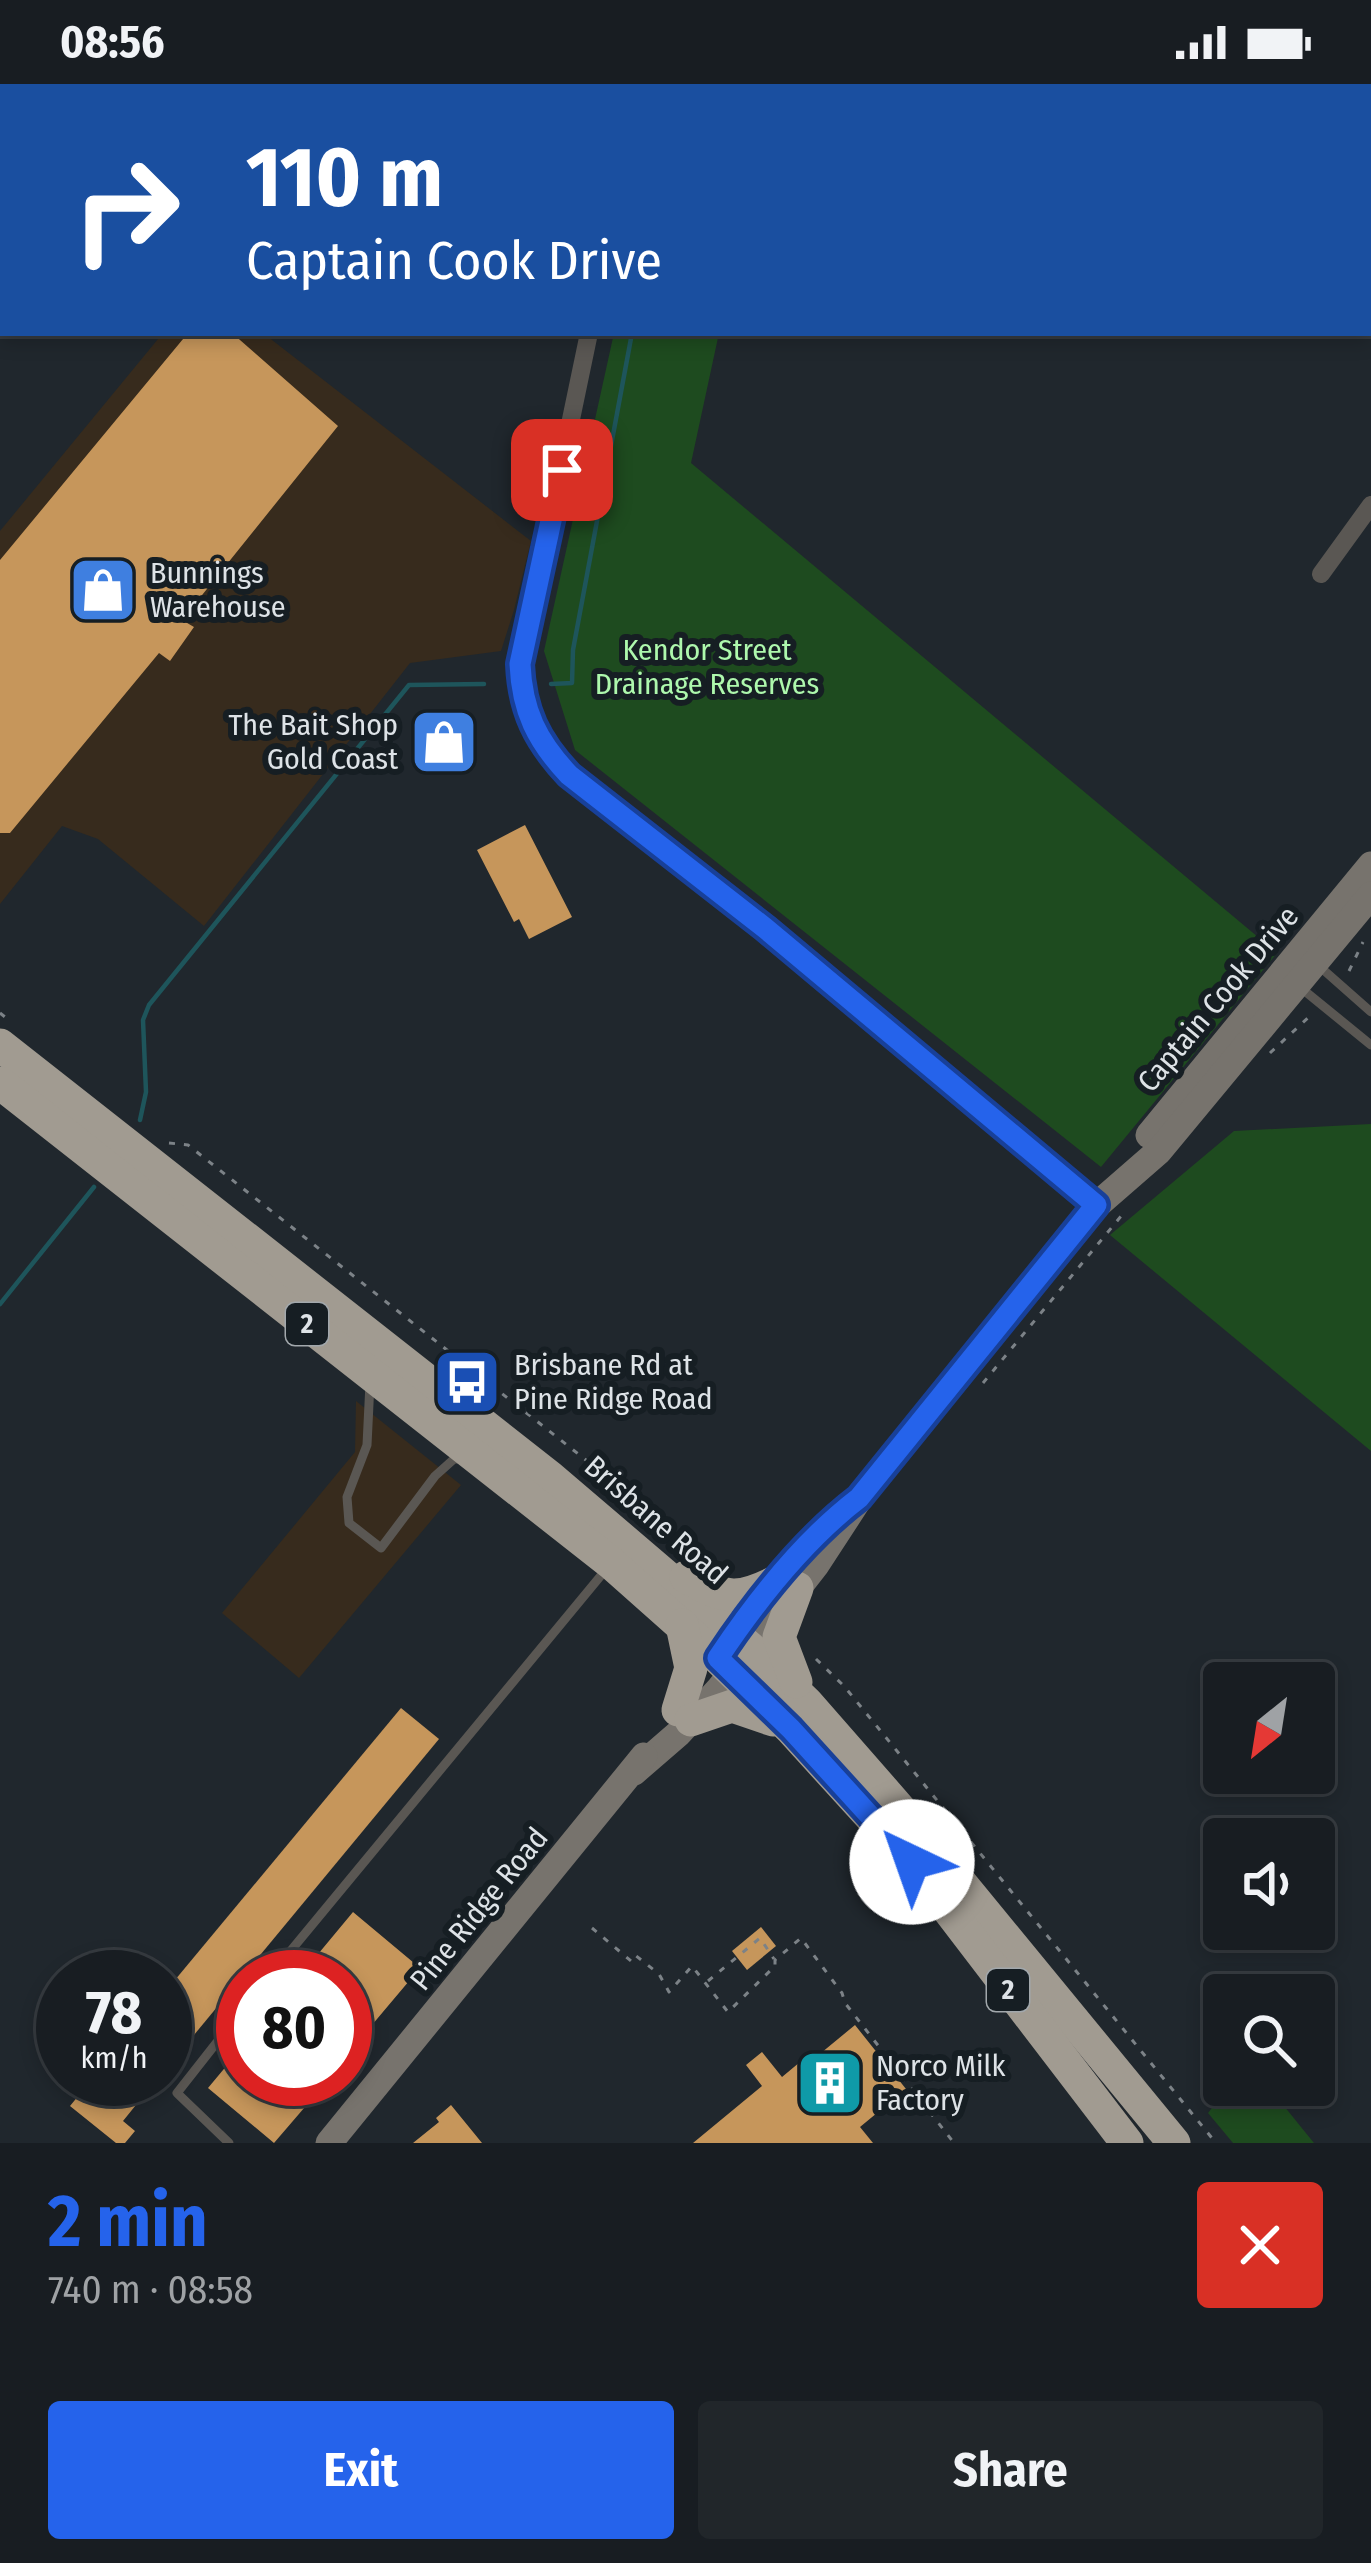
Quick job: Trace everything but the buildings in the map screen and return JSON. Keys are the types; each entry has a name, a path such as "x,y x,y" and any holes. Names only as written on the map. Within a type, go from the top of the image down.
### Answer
{"highway":[{"name":"Brisbane Road","path":"0,1045 627,1558 733,1653 918,1830 1174,2143"},
{"name":"Brisbane Road","path":"0,1083 478,1458 627,1558 682,1625 733,1653"},
{"path":"627,1558 723,1596 789,1584 779,1646 799,1716 737,1706 684,1715 691,1668 682,1625"},
{"name":"Brisbane Road","path":"799,1716 1127,2143"}],"street":[{"path":"588,336 520,664 521,696 530,724 569,775 765,928 1096,1205"},
{"path":"1321,574 1371,505"},
{"name":"Captain Cook Drive","path":"733,1653 789,1584 832,1519 859,1498 1096,1205 1127,1192 1300,968 1371,866"},
{"name":"Captain Cook Drive","path":"1300,968 1371,895"},
{"name":"Pine Ridge Road","path":"329,2143 733,1653"}],"lane":[{"path":"1300,968 1371,1012"},
{"path":"1300,968 1371,1045"},
{"path":"370,1374 367,1445 347,1497 349,1523 381,1549 435,1476 454,1459 478,1458"},
{"path":"292,1950 627,1558"},
{"path":"216,2043 177,2093 229,2143"}],"path":[{"path":"1349,970 1371,931"},
{"path":"1261,1063 1308,1018"},
{"path":"980,1388 1127,1192"},
{"path":"592,1928 631,1961 635,1955 659,1974 669,1992 692,1966 728,2012 775,1966 775,1960 760,1938 706,1983"},
{"path":"775,1960 802,1938 845,2003 954,2143"}],"shaded area":[{"path":"161,336 267,336 531,541 501,651 410,663 204,926 98,839 62,826 0,904 0,531"},
{"path":"356,1401 461,1485 299,1678 222,1613 355,1452"}],"green space":[{"name":"Kendor Street Drainage Reserves","path":"613,336 718,336 691,463 1277,953 1101,1167 575,750 544,651"},
{"path":"1371,1124 1371,1451 1110,1235 1234,1131"},
{"path":"1214,2106 1284,2106 1314,2143 1233,2143 1208,2113"}],"waterway":[{"path":"551,684 572,683 573,650 631,336"},
{"path":"140,1120 146,1092 143,1020 149,1005 409,685 484,684"},
{"path":"0,1304 94,1187"}],"place":[{"name":"Bunnings Warehouse","path":"103,590"},
{"name":"The Bait Shop Gold Coast","path":"444,742"},
{"name":"Brisbane Rd at Pine Ridge Road","path":"467,1382"},
{"name":"Norco Milk Factory","path":"830,2083"}],"route":[{"path":"562,470 520,664 521,696 530,724 550,755 1096,1205 859,1498 832,1519 718,1658 791,1729 912,1862"}]}
